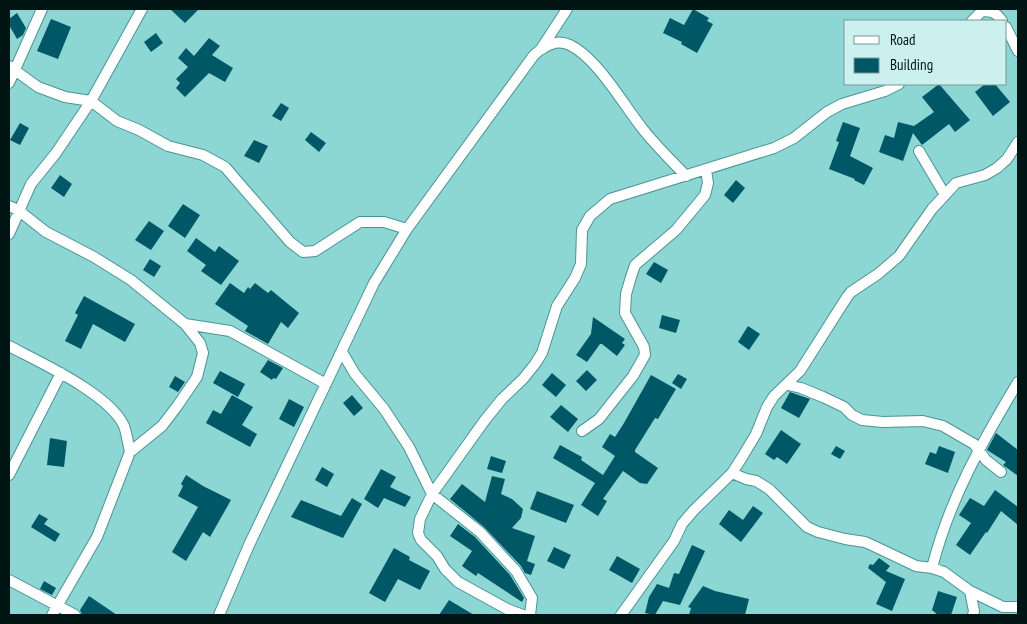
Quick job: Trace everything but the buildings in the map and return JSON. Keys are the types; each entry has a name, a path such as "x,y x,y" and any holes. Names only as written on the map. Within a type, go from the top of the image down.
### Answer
{"street":[{"path":"9,83 11,68 42,9"},
{"path":"9,234 14,208 30,184 56,153 90,102 142,9"},
{"path":"541,49 568,9"},
{"path":"973,20 982,11 992,11 999,15 1002,20"},
{"path":"1007,29 1018,51"},
{"path":"219,615 249,545 374,283 407,229 534,55 549,44 559,42 570,45 583,53 599,71 643,130 686,176"},
{"path":"11,68 38,87 65,97 90,102 117,121 139,130 168,146 203,155 225,167 290,242 303,252 315,251 360,222 384,222 407,229"},
{"path":"523,615 507,610 458,582 421,540 418,533 420,519 432,494 502,399 523,379 542,353 557,306 575,278 581,264 582,230 590,216 610,199 774,148 794,138 827,112 842,104 885,91 897,85"},
{"path":"621,615 666,553 682,524 732,473 756,434 767,407 774,396 788,385 800,371 851,292 878,274 899,256 932,209 956,183 985,175 997,168 1007,159 1018,142"},
{"path":"919,151 945,194"},
{"path":"582,431 599,419 633,376 645,355 644,347 625,313 626,294 631,277 636,265 676,230 700,201 708,183 706,170"},
{"path":"14,208 46,232 94,257 131,280 185,324 200,343 203,353 197,377 162,426 130,452 97,537 55,611"},
{"path":"185,324 230,331 326,384"},
{"path":"9,346 61,373 89,391 113,410 124,426 130,452"},
{"path":"342,352 355,374 384,408 409,447 432,494 480,532 516,571 532,598 530,615"},
{"path":"9,475 61,373"},
{"path":"932,568 947,519 978,450 1018,382"},
{"path":"788,385 802,388 830,400 862,420 883,422 923,421 943,426 963,437 1001,472"},
{"path":"732,473 746,480 756,481 769,489 808,527 818,532 864,542 916,566 944,572 970,591 1003,607 1018,608"},
{"path":"9,580 55,611 75,615"},
{"path":"970,591 974,611 972,615"}]}
